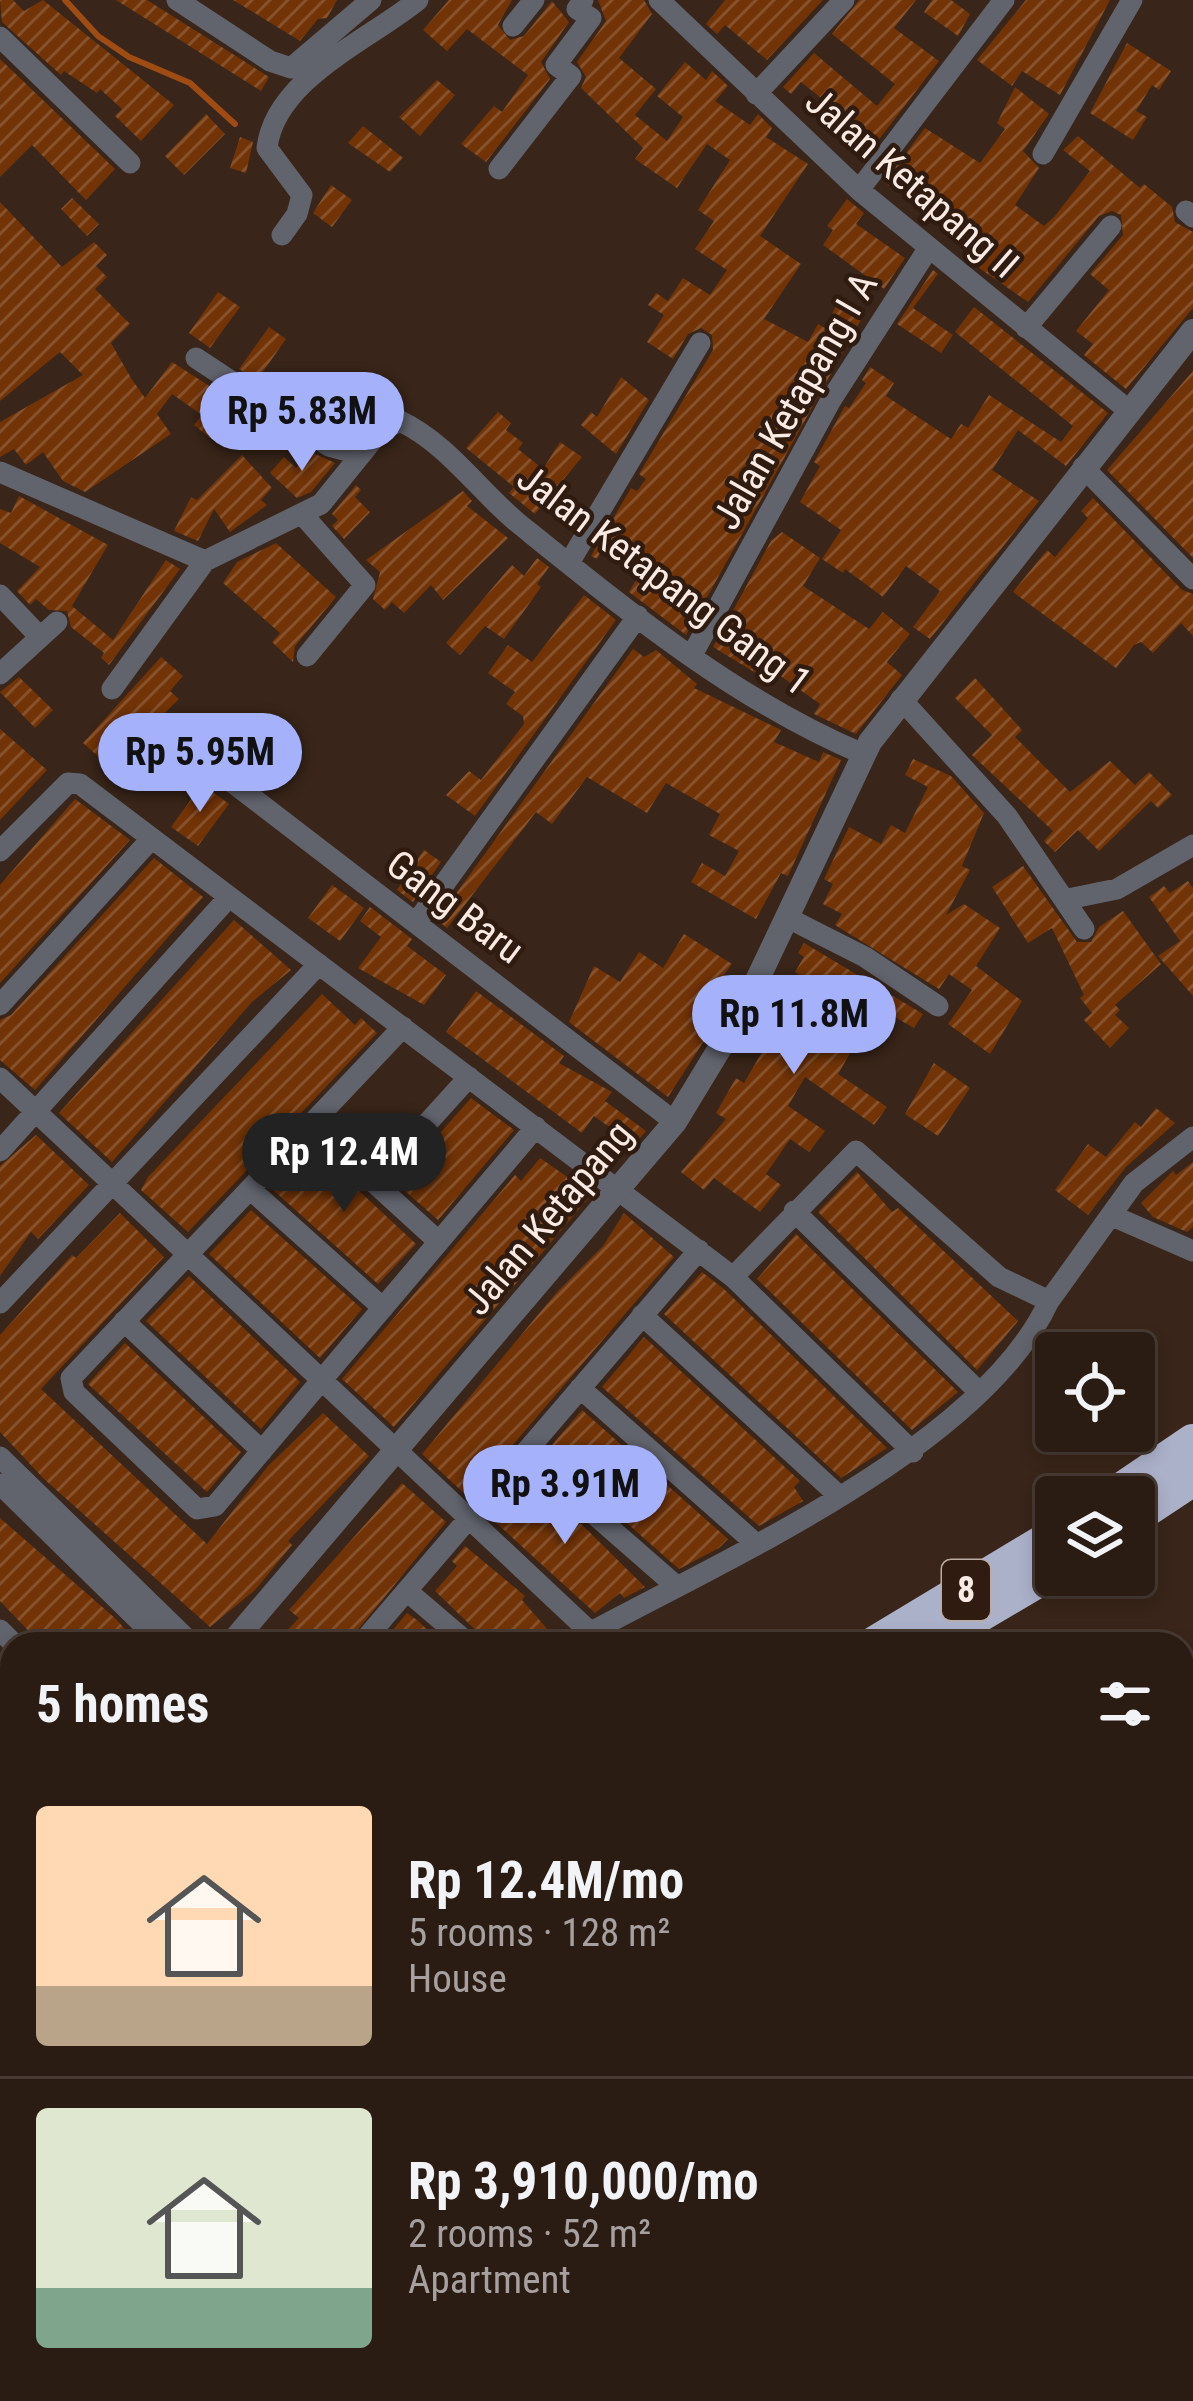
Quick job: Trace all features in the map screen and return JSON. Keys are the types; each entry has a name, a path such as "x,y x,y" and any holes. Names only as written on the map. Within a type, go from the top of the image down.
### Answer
{"highway":[{"path":"1143,1476 1193,1442"},
{"path":"1155,1503 1193,1478"},
{"name":"8","path":"895,1632 1035,1548"},
{"name":"8","path":"949,1632 1035,1581"}],"street":[{"path":"177,0 270,61 291,68 366,1"},
{"path":"282,235 297,214 302,195 271,158 272,125 343,52 418,0"},
{"path":"513,26 534,0"},
{"path":"499,169 571,76 556,65 591,18 577,9 584,0"},
{"name":"Jalan Ketapang II","path":"659,0 859,190 1128,410"},
{"path":"756,94 844,0"},
{"path":"859,190 1004,0"},
{"path":"1043,154 1132,0"},
{"path":"0,37 130,163"},
{"path":"1026,328 1111,226"},
{"name":"Jalan Ketapang I A","path":"692,655 831,400 928,249"},
{"name":"Jalan Ketapang","path":"242,1632 399,1453 675,1122 742,1010 863,754 901,699 1193,331"},
{"path":"569,563 700,343"},
{"path":"196,358 329,446 359,454"},
{"name":"Jalan Ketapang Gang 1","path":"205,561 321,504 359,454 388,424 400,421 418,430 569,563 766,710 863,754"},
{"path":"1083,467 1193,579"},
{"path":"0,472 205,561 112,689"},
{"path":"302,514 365,585 307,656"},
{"path":"0,595 49,629 0,674"},
{"path":"416,923 638,616"},
{"path":"901,699 1007,816 1068,899 1084,929"},
{"name":"Gang Baru","path":"190,750 675,1122"},
{"path":"0,851 68,783 80,784 733,1277 914,1452"},
{"path":"0,1005 152,838"},
{"path":"1068,899 1118,889 1193,845"},
{"path":"0,1151 229,897"},
{"path":"786,917 866,957 938,1006"},
{"path":"0,1303 116,1185 319,964"},
{"path":"403,1027 75,1372 71,1387 197,1509 211,1509 536,1127"},
{"path":"374,1182 469,1077"},
{"path":"0,1078 590,1632 914,1452 1025,1346 1049,1301 1115,1216 1134,1183 1193,1137"},
{"path":"311,1125 439,1242"},
{"path":"733,1277 856,1151 999,1277 1049,1301"},
{"path":"250,1189 383,1308"},
{"path":"794,1211 978,1391"},
{"path":"1115,1216 1193,1251"},
{"path":"371,1632 699,1250"},
{"path":"643,1315 838,1495"},
{"path":"124,1321 262,1451"},
{"path":"580,1388 754,1542"},
{"path":"524,1453 675,1585"},
{"path":"0,1457 181,1632"},
{"path":"0,1484 151,1632"},
{"path":"407,1591 456,1632"}],"building":[{"path":"0,0 13,0 24,11 43,0 174,105 141,141 115,116 122,109 100,89 97,93 64,71 61,75 2,22"},
{"path":"116,0 147,0 269,77 261,91"},
{"path":"233,0 337,0 327,18 318,19 300,41"},
{"path":"449,0 512,0 498,25 510,40 524,36 552,1 569,22 541,62 550,79 486,162 461,144 494,106 502,112 528,75 467,29 447,51 423,30"},
{"path":"598,0 644,0 652,14 619,58 656,89 635,115 667,141 683,117 657,96 685,62 706,80 712,71 728,86 715,101 750,125 758,114 772,128 766,137 808,164 760,236 801,264 764,319 808,342 818,324 825,328 839,300 864,314 686,635 629,592 642,570 602,549 597,559 591,556 631,488 637,491 646,479 639,474 713,350 712,335 701,328 688,334 673,359 647,342 664,315 648,305 656,293 668,301 683,278 710,295 727,270 695,249 714,221 698,210 730,160 707,144 677,188 635,159 643,148 581,88 586,77 577,62 606,21"},
{"path":"725,0 823,0 767,60 725,25 717,34 706,24"},
{"path":"859,0 916,0 894,28 939,61 867,155 826,124 836,110 801,82 791,94 783,87 814,53 877,106 895,84 832,34"},
{"path":"932,0 951,0 970,14 958,36 924,12"},
{"path":"1026,0 1110,0 1060,95 1022,71 1012,86 977,60"},
{"path":"1127,43 1171,71 1159,90 1152,85 1136,111 1147,117 1133,140 1090,113"},
{"path":"0,59 115,169 86,200 32,145 0,177"},
{"path":"437,80 455,95 420,136 399,117"},
{"path":"1015,87 1049,114 1023,151 1039,168 1015,205 1044,226 1055,216 1090,171 1063,150 1078,136 1140,188 1144,184 1172,207 1175,222 1193,232 1193,308 1126,389 1084,355 1093,344 1076,331 1109,290 1090,274 1123,235 1121,215 1112,211 1099,216 1028,302 979,268 996,245 958,219 954,224 893,181 889,186 884,182 925,128 980,163 1005,129 997,123"},
{"path":"206,114 225,134 184,175 165,156"},
{"path":"363,126 403,158 390,172 348,143"},
{"path":"240,137 253,142 246,173 230,168"},
{"path":"331,185 352,200 332,227 313,213"},
{"path":"72,198 99,224 87,236 61,209"},
{"path":"847,199 864,213 856,224 905,258 884,289 823,245 833,230 827,226"},
{"path":"0,202 62,267 94,242 107,255 96,266 107,277 95,289 130,324 111,343 145,398 172,362 236,403 210,438 194,425 202,415 172,394 157,414 171,434 85,492 63,481 43,452 26,465 14,449 0,457 0,422 83,375 60,352 0,401"},
{"path":"933,270 938,274 913,308 953,335 941,353 897,324"},
{"path":"218,292 240,307 210,348 189,333"},
{"path":"974,307 1108,413 1066,466 1018,430 992,470 1039,501 930,639 913,627 940,591 906,566 883,597 845,569 843,573 822,559 841,530 800,502 820,466 814,462 845,406 849,408 866,383 862,380 870,367 894,383 886,396 951,439 961,424 968,428 989,395 1061,442 1073,426 955,332"},
{"path":"269,327 286,339 257,380 239,369"},
{"path":"1193,371 1193,558 1107,470"},
{"path":"621,377 649,400 616,454 581,425 591,412 597,417"},
{"path":"498,412 511,423 506,430 523,443 518,449 543,469 560,442 582,457 535,514 509,493 514,487 466,448"},
{"path":"311,452 335,463 311,492 297,498 270,473 284,457 296,468"},
{"path":"242,455 272,488 261,500 267,505 230,532 214,509 198,541 174,531 191,497 197,500"},
{"path":"356,485 361,490 355,497 370,512 344,539 332,526 338,520 332,514"},
{"path":"463,491 472,501 467,506 508,538 443,600 431,585 404,613 392,602 385,610 373,599 380,572 366,560"},
{"path":"19,496 108,545 72,606 113,640 166,560 180,569 109,665 101,658 104,653 71,627 67,611 49,610 36,599 30,605 17,591 40,567 0,543 0,509 11,513"},
{"path":"1093,498 1182,590 1193,594 1193,636 1181,623 1153,653 1141,642 1116,668 1013,592 1047,550 1055,557 1088,518 1081,511"},
{"path":"782,532 820,558 803,586 869,629 883,612 910,634 887,662 902,675 856,734 814,714 820,704 775,672 769,681 713,647 771,541"},
{"path":"276,543 336,597 295,646 293,662 272,642 280,633 223,583 237,562"},
{"path":"537,558 549,567 537,584 541,587 504,639 485,626 460,655 446,643 512,565 524,576"},
{"path":"584,595 616,620 475,816 446,795 469,771 481,780 524,724 523,716 506,704 515,692 488,673 508,645 532,662"},
{"path":"633,649 644,657 656,650 697,684 694,688 781,730 774,742 819,762 823,752 841,760 788,876 781,873 756,919 691,882 702,863 725,876 739,851 709,835 720,814 666,783 647,813 587,777 552,824 536,812 447,928 437,920"},
{"path":"161,657 183,676 170,691 179,699 110,767 83,743"},
{"path":"19,677 53,710 35,728 0,692"},
{"path":"975,678 1022,730 1015,737 1070,792 1110,761 1135,785 1149,772 1172,795 1158,808 1151,801 1099,851 1078,830 1055,852 1044,841 1053,831 972,755 992,735 955,698"},
{"path":"0,729 47,770 0,820"},
{"path":"913,759 951,776 984,813 962,866 970,870 946,915 964,904 1000,928 976,966 1022,1001 990,1054 948,1024 972,990 949,974 939,989 835,925 842,914 823,904 833,884 824,879 849,827 881,844 891,825 905,833 928,787 905,775"},
{"path":"202,784 229,804 198,846 171,827"},
{"path":"75,799 130,840 0,983 0,885"},
{"path":"424,850 441,862 413,902 397,890"},
{"path":"154,858 203,897 35,1090 0,1060 0,1020 11,1015"},
{"path":"1023,866 1077,942 1091,942 1099,927 1123,911 1161,964 1115,1005 1120,1010 1115,1015 1129,1028 1110,1048 1084,1020 1092,1013 1080,998 1084,995 1052,928 1028,943 992,887"},
{"path":"1188,881 1193,888 1193,996 1158,956 1180,941 1149,897 1164,886 1170,893"},
{"path":"332,885 364,908 340,941 308,918"},
{"path":"370,907 412,939 407,946 446,975 424,1005 358,968 381,937 360,921"},
{"path":"234,920 291,970 252,1002 112,1162 59,1113"},
{"path":"684,934 732,964 694,1014 713,1027 668,1097 569,1022 594,966 620,982 639,952 663,968"},
{"path":"804,943 923,1014 914,1028 877,1007 838,1074 887,1107 874,1125 805,1077 788,1106 825,1131 809,1152 790,1139 766,1174 781,1185 760,1212 714,1178 704,1190 681,1172 726,1119 716,1113 736,1078 744,1083 768,1042 756,1035 775,1002 785,1008 803,977 795,972 804,957 798,953","holes":["832,993 858,1009 840,1041 814,1025"]},
{"path":"476,991 564,1056 559,1063 612,1092 605,1101 646,1131 634,1145 594,1116 582,1133 446,1032"},
{"path":"322,994 355,1025 361,1018 377,1033 188,1232 141,1190 148,1177"},
{"path":"934,1063 970,1088 938,1136 905,1114"},
{"path":"471,1098 514,1130 438,1220 396,1183"},
{"path":"1156,1108 1175,1123 1126,1167 1088,1215 1055,1190 1088,1144 1106,1157 1135,1122 1141,1127"},
{"path":"36,1135 89,1185 38,1239 31,1232 0,1276 0,1166"},
{"path":"311,1146 416,1244 378,1284 271,1188"},
{"path":"540,1158 592,1194 394,1427 342,1379 515,1175 521,1181"},
{"path":"1193,1162 1193,1227 1187,1232 1153,1217 1141,1203 1173,1171 1176,1175"},
{"path":"857,1172 892,1212 898,1208 1018,1321 977,1370 818,1212"},
{"path":"251,1210 362,1309 320,1358 209,1254"},
{"path":"120,1213 164,1257 41,1389 207,1544 268,1466 323,1413 369,1456 288,1541 292,1545 255,1590 210,1627 44,1479 0,1432 0,1335 72,1255 76,1258"},
{"path":"624,1213 674,1257 468,1497 422,1454 557,1292 603,1246"},
{"path":"796,1234 958,1392 912,1430 757,1279"},
{"path":"702,1272 887,1448 841,1478 664,1314"},
{"path":"189,1276 300,1382 261,1429 146,1321"},
{"path":"644,1337 800,1481 794,1487 803,1501 759,1526 602,1387"},
{"path":"125,1343 241,1452 207,1492 88,1384"},
{"path":"582,1410 728,1539 679,1569 546,1452"},
{"path":"526,1475 645,1587 624,1598 620,1593 595,1613 493,1520 520,1491 516,1486"},
{"path":"402,1483 446,1522 356,1632 286,1632 299,1618 289,1610"},
{"path":"0,1518 127,1632 30,1632 0,1601"},
{"path":"465,1546 525,1596 522,1600 550,1632 478,1632 435,1591 457,1566 452,1561"},
{"path":"407,1613 430,1632 391,1632"}],"waterway":[{"path":"65,0 98,36 129,57 190,83 235,124"}]}
